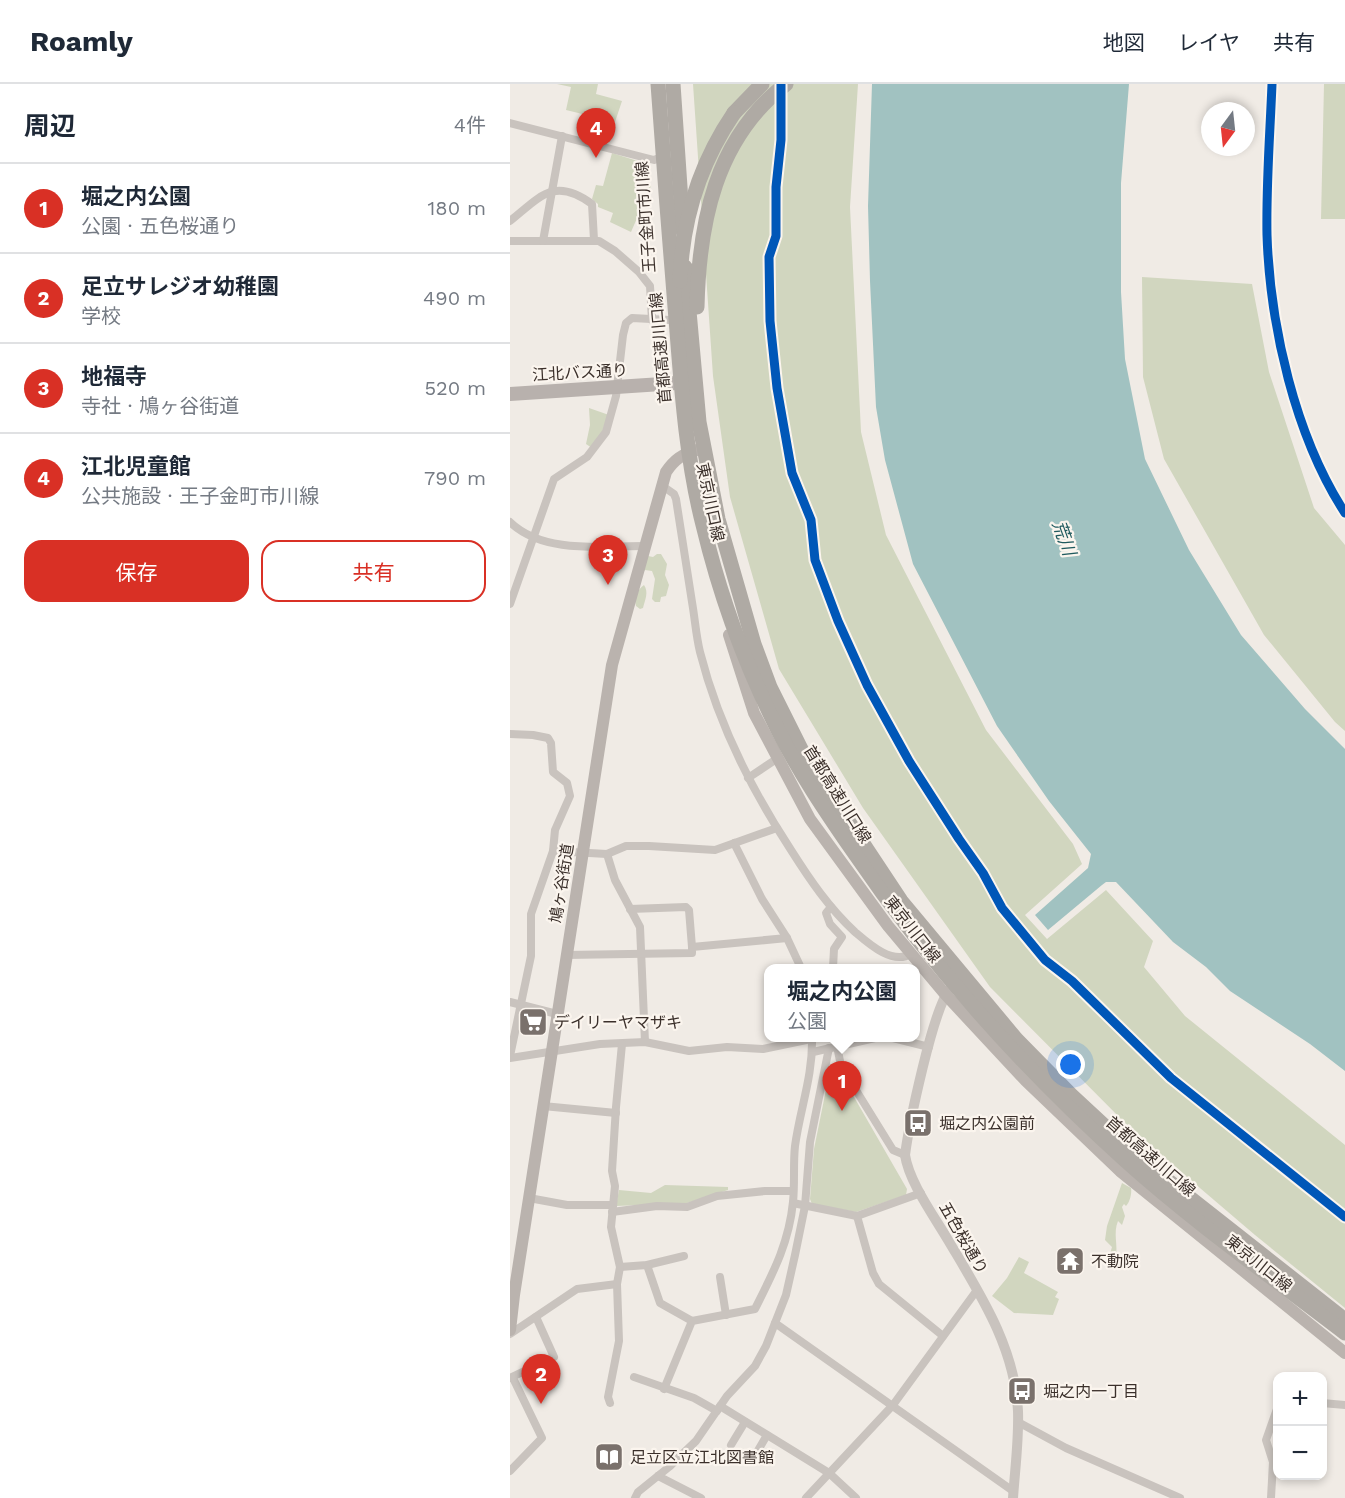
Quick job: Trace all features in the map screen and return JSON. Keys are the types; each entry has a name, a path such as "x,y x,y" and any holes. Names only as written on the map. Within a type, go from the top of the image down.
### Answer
{"highway":[{"name":"首都高速川口線","path":"658,84 669,237 691,472 719,586 743,653 792,756 826,812 882,893 935,963 1005,1044 1129,1164 1345,1334"},
{"name":"首都高速川口線","path":"673,84 684,263 701,438 718,519 754,644 770,687 803,753 901,901 1016,1039 1071,1095 1139,1158 1345,1320"},
{"path":"685,425 680,288 682,251 689,216 702,175 720,136 742,105 762,84"},
{"name":"首都高速川口線","path":"698,406 697,292 702,235 709,201 723,165 739,137 761,106 786,84"}],"main road":[{"name":"王子金町市川線","path":"652,84 673,256 683,382"},
{"name":"王子金町市川線","path":"664,84 662,157 670,320 683,382"},
{"name":"江北バス通り","path":"510,394 683,382"},
{"name":"東京川口線","path":"683,382 708,501 731,587 768,699 826,803 902,908 958,980 995,1022 1139,1166 1345,1326"},
{"name":"東京川口線","path":"683,382 685,454 698,523 715,590 754,713 810,819 920,964"},
{"path":"685,454 698,450"},
{"name":"鳩ヶ谷街道","path":"510,1332 511,1311 612,665 661,485 670,465 685,454"},
{"name":"東京川口線","path":"920,965 1026,1081 1120,1171 1345,1353"}],"street":[{"path":"510,123 646,158 662,157"},
{"path":"543,241 562,136"},
{"path":"510,221 551,190 580,195 592,204 591,228 594,240"},
{"path":"510,241 583,242 594,240 615,251 639,272 650,286 652,320"},
{"path":"510,604 554,479 587,457 606,432 614,406 626,323 632,318 670,320"},
{"path":"661,485 674,494 676,499 700,651 721,718 748,778 777,828 831,907 862,939 885,953 901,958 911,954"},
{"path":"510,522 518,530 534,538 561,544 644,546"},
{"path":"510,734 548,738 551,743 553,772 567,783 570,796 555,830 553,851 531,914 531,956 510,1057 600,1044 645,1042 689,1051 727,1047 763,1050 795,1042"},
{"path":"748,778 778,758"},
{"path":"553,851 607,854 626,846 716,850 777,828"},
{"path":"734,843 762,899 787,938 799,964"},
{"path":"607,854 615,880 640,927 645,1042"},
{"path":"566,955 692,953 689,910 686,907 630,909"},
{"path":"831,907 826,912 830,924 842,937 834,949 833,964"},
{"path":"692,947 787,938"},
{"path":"833,1047 841,1065 893,1150 905,1155 929,1047 945,994 958,980"},
{"path":"510,1002 557,1014"},
{"path":"647,1265 660,1303 692,1321 755,1309 779,1262 793,1203 795,1146 807,1096 813,1052 812,1042"},
{"path":"813,1052 856,1042"},
{"path":"909,1042 929,1047"},
{"path":"610,1403 608,1397 619,1350 617,1284 620,1267 611,1227 615,1186 612,1171 622,1044"},
{"path":"635,1498 696,1441 718,1408 755,1366 766,1346 786,1295 805,1206 810,1142 833,1047"},
{"path":"543,1106 616,1113"},
{"name":"五色桜通り","path":"905,1155 908,1169 997,1326 1010,1361 1018,1422 1013,1495"},
{"path":"529,1198 612,1208 687,1207 717,1196 793,1191"},
{"path":"793,1203 856,1216 921,1193"},
{"path":"856,1216 873,1273 879,1284 943,1336"},
{"path":"620,1267 647,1265 684,1256"},
{"path":"720,1277 726,1315"},
{"path":"510,1332 578,1289 617,1284"},
{"path":"806,1498 892,1405 977,1290"},
{"path":"510,1471 542,1438 542,1434 511,1378 554,1358 536,1317"},
{"path":"664,1389 692,1321"},
{"path":"775,1323 892,1405 1013,1495 1023,1498"},
{"path":"634,1377 694,1398 745,1422 829,1473 856,1498"},
{"path":"1327,1403 1345,1405"},
{"path":"1270,1498 1273,1462 1266,1440 1273,1420"},
{"path":"731,1445 745,1422"},
{"path":"1018,1422 1066,1448 1178,1498"},
{"path":"753,1459 766,1435"},
{"path":"658,1476 701,1498"}],"green space":[{"path":"557,84 598,84 596,94 622,101 615,122 566,110 571,87"},
{"path":"693,84 858,84 850,207 861,432 886,535 986,730 1073,844 1082,864 1025,915 1047,939 1106,890 1153,941 1144,967 1185,1016 1345,1145 1345,1308 1132,1130 990,987 863,808 779,669 730,497 713,376"},
{"path":"1324,84 1345,84 1345,219 1321,219"},
{"path":"612,153 644,163 639,181 651,186 631,232 610,222 613,213 598,207 592,199 596,185 603,186"},
{"path":"1142,277 1252,284 1269,372 1314,508 1345,545 1345,731 1335,722 1264,635 1164,459 1143,377"},
{"path":"589,408 609,415 604,429 592,448 586,444 590,425"},
{"path":"661,554 667,564 665,575 669,585 666,596 661,597 660,602 652,599 655,579 652,571 645,570 641,575 648,556 653,557"},
{"path":"644,585 646,596 643,608 640,609 635,603 636,597"},
{"path":"830,1070 837,1073 839,1071 907,1189 906,1195 856,1212 812,1204 810,1199 814,1149"},
{"path":"1122,1183 1131,1188 1131,1195 1126,1206 1124,1204 1122,1207 1125,1216 1122,1225 1118,1221 1116,1257 1112,1259 1109,1257 1112,1247 1105,1240 1107,1226"},
{"path":"665,1185 728,1187 728,1190 687,1203 616,1206 619,1190 651,1193"},
{"path":"1019,1257 1029,1262 1024,1273 1058,1292 1055,1297 1059,1299 1053,1315 1014,1313 992,1296 1007,1278"}],"water":[{"name":"荒川","path":"872,84 1129,84 1121,183 1121,292 1125,359 1145,459 1189,550 1241,635 1305,709 1345,749 1345,1071 1310,1044 1230,991 1206,967 1173,942 1116,882 1106,882 1048,930 1035,915 1088,868 1091,854 1049,801 997,726 913,564 885,460 876,407 868,206"}],"cycle path":[{"path":"781,84 781,140 776,187 776,236 769,257 770,321 777,388 792,473 811,520 815,560 838,621 867,685 909,761 983,873 1002,908 1045,960 1072,981 1171,1078 1345,1217"},
{"path":"1272,84 1267,235 1273,306 1288,379 1299,415 1327,483 1345,513"}],"place":[{"name":"江北児童館","path":"596,158"},
{"name":"地福寺","path":"608,585"},
{"name":"デイリーヤマザキ","path":"533,1022"},
{"name":"堀之内公園","path":"842,1111"},
{"name":"堀之内公園前","path":"918,1123"},
{"name":"不動院","path":"1070,1261"},
{"name":"堀之内一丁目","path":"1022,1391"},
{"name":"足立サレジオ幼稚園","path":"541,1404"},
{"name":"足立区立江北図書館","path":"609,1457"}]}
